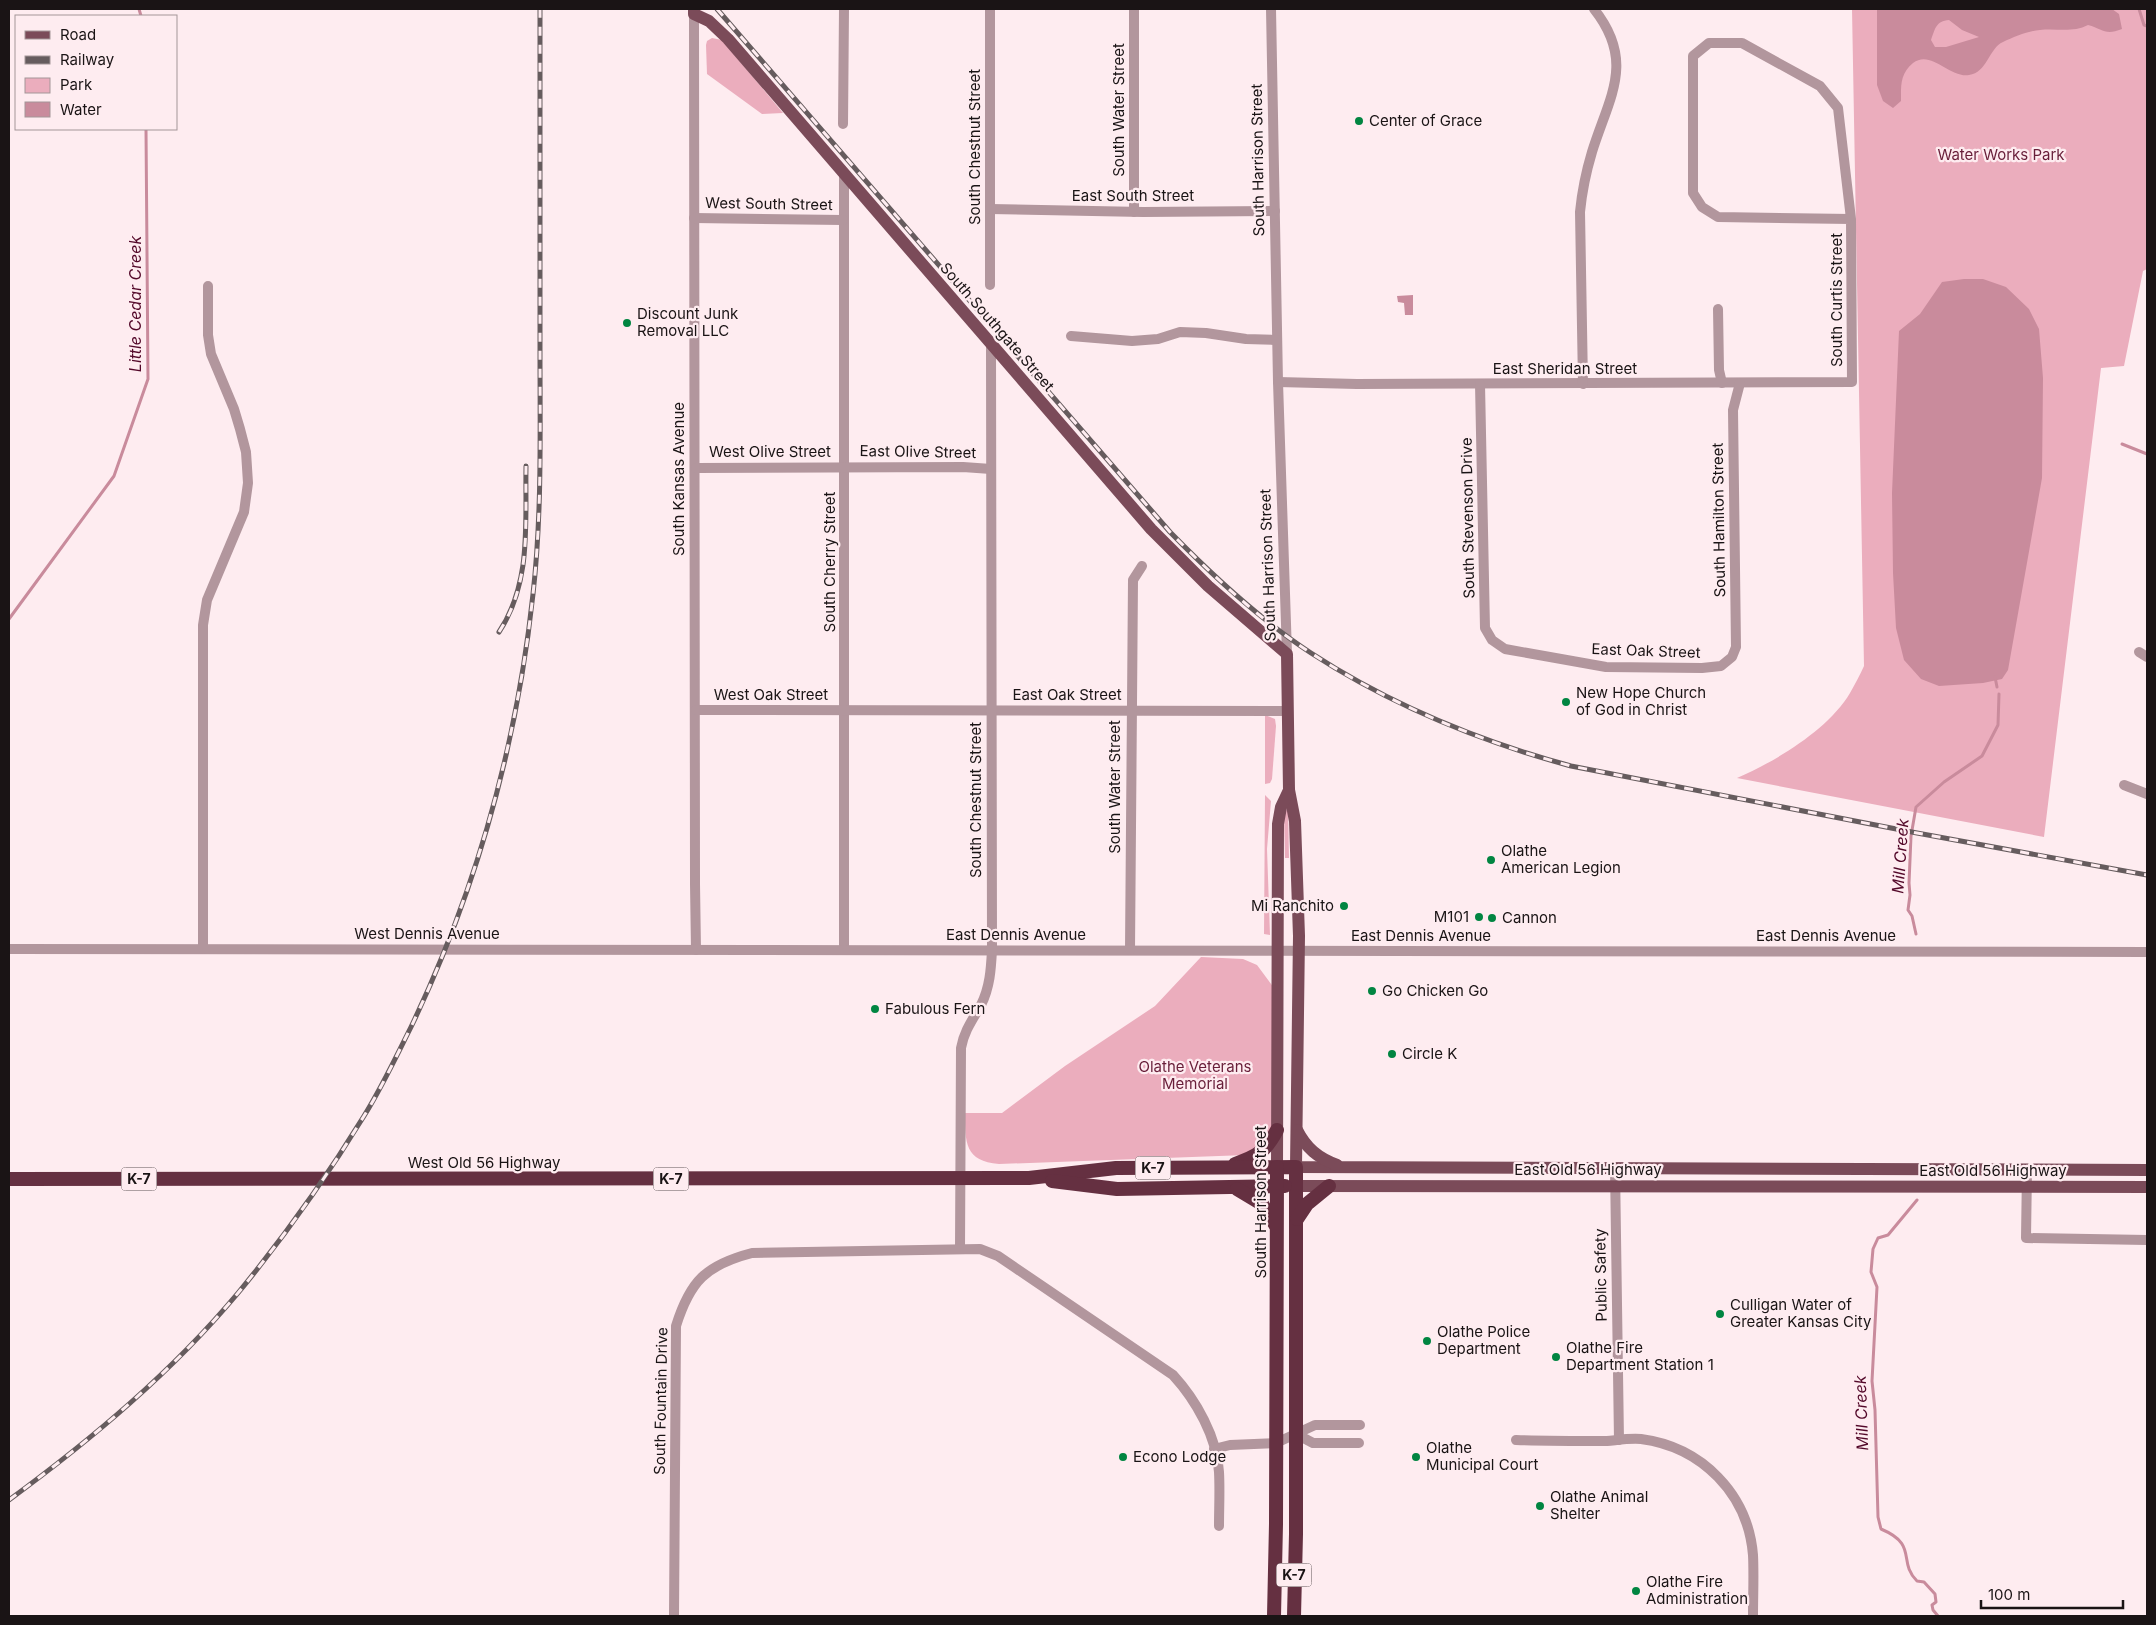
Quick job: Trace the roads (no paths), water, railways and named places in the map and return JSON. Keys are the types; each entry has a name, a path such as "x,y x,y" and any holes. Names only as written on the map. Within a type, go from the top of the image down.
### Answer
{"highway":[{"path":"1225,1167 1261,1153 1270,1144 1277,1130"},
{"name":"South Harrison Street","path":"1274,1616 1277,1167"},
{"name":"East Old 56 Highway","path":"960,1178 1029,1178 1116,1168 1296,1167"},
{"name":"South Harrison Street","path":"1294,1616 1296,1167"},
{"name":"West Old 56 Highway","path":"9,1179 960,1178"},
{"name":"East Old 56 Highway","path":"1029,1178 1117,1189 1296,1186"},
{"path":"1296,1220 1307,1204 1329,1186"},
{"path":"1234,1187 1262,1204 1277,1229"}],"main road":[{"name":"South Southgate Street","path":"694,12 709,21 728,39 1150,529 1208,586 1286,654"},
{"name":"South Harrison Street","path":"1286,654 1289,790 1295,821 1298,951 1296,1167"},
{"name":"South Harrison Street","path":"1277,1167 1278,824 1281,807 1289,790"},
{"path":"1297,1130 1306,1146 1314,1153 1344,1167"},
{"name":"East Old 56 Highway","path":"1296,1167 2147,1170"},
{"name":"East Old 56 Highway","path":"1296,1186 2147,1187"}],"street":[{"path":"843,124 844,9"},
{"name":"South Chestnut Street","path":"990,9 990,285"},
{"name":"South Water Street","path":"1134,9 1134,212"},
{"name":"South Harrison Street","path":"1271,9 1277,340 1286,654"},
{"path":"1583,384 1580,212 1583,185 1592,152 1613,94 1616,67 1610,35 1594,9"},
{"name":"South Kansas Avenue","path":"694,12 696,950"},
{"name":"South Curtis Street","path":"1851,219 1718,217 1702,207 1693,193 1693,56 1709,43 1742,43 1820,86 1838,108 1851,219 1852,382"},
{"name":"South Cherry Street","path":"844,174 844,949"},
{"name":"East South Street","path":"990,209 1134,212 1275,211"},
{"name":"West South Street","path":"694,218 843,220"},
{"path":"203,949 203,626 207,600 244,512 248,483 246,452 240,429 234,409 211,354 208,335 208,286"},
{"path":"1718,310 1719,370 1722,383"},
{"path":"1071,336 1132,340 1158,339 1180,332 1206,333 1246,339 1277,340"},
{"name":"South Chestnut Street","path":"960,1249 961,1048 966,1030 988,988 991,974 992,950 990,345"},
{"name":"East Sheridan Street","path":"1278,382 1583,384 1852,382"},
{"name":"South Hamilton Street","path":"1732,656 1736,648 1733,410 1740,383"},
{"name":"South Stevenson Drive","path":"1480,384 1486,628 1492,640 1499,645"},
{"name":"West Olive Street","path":"696,468 845,467"},
{"name":"East Olive Street","path":"845,467 990,468"},
{"name":"South Water Street","path":"1130,950 1130,710 1133,697 1133,580 1142,566"},
{"name":"East Oak Street","path":"1499,645 1505,649 1606,667 1702,668 1721,666 1732,656"},
{"name":"West Oak Street","path":"696,710 845,710"},
{"name":"East Oak Street","path":"845,710 1288,711"},
{"path":"2124,785 2147,794"},
{"name":"West Dennis Avenue","path":"9,949 844,949"},
{"name":"East Dennis Avenue","path":"844,949 2147,952"},
{"name":"Public Safety","path":"1615,1168 1619,1440"},
{"path":"2027,1170 2026,1238 2147,1240"},
{"name":"South Fountain Drive","path":"674,1616 676,1326 683,1304 692,1289 704,1275 719,1264 752,1253 980,1249 998,1256 1173,1375 1185,1388 1197,1407 1214,1449 1219,1470 1219,1526"},
{"path":"1214,1449 1230,1445 1276,1443 1315,1425 1360,1425"},
{"path":"1296,1434 1313,1443 1360,1443"},
{"path":"1516,1440 1640,1439 1675,1449 1700,1462 1726,1484 1737,1502 1750,1535 1753,1554 1753,1616"}],"water":[{"path":"1877,9 2112,9 2119,14 2122,29 2112,32 2088,25 2070,30 2035,31 2012,38 1998,45 1980,70 1969,75 1954,72 1927,59 1920,60 1913,63 1903,76 1901,101 1893,108 1883,101 1877,85","holes":["1949,20 1962,30 1979,37 1946,47 1935,47 1931,40 1937,26 1941,22"]},
{"path":"1983,279 2006,287 2029,309 2039,329 2043,378 2042,478 2008,670 2002,679 1983,683 1939,686 1921,679 1904,660 1896,628 1892,493 1899,331 1920,314 1942,282"},
{"path":"1413,295 1413,315 1405,315 1404,303 1398,302 1397,296"}],"waterway":[{"name":"Little Cedar Creek","path":"139,9 141,15"},
{"name":"Mill Creek","path":"2139,9 2144,25 2147,26"},
{"name":"Little Cedar Creek","path":"9,619 114,476 148,379 146,130"},
{"path":"2122,444 2147,454"},
{"name":"Mill Creek","path":"1995,677 1997,687"},
{"name":"Mill Creek","path":"1916,934 1912,916 1908,910 1911,836 1916,807 1944,782 1982,756 1998,725 1999,694"},
{"name":"Mill Creek","path":"1917,1200 1888,1235 1878,1238 1873,1249 1871,1272 1877,1287 1872,1381 1875,1410 1878,1517 1881,1529 1893,1535 1904,1547 1911,1574 1917,1581 1924,1582 1935,1594 1936,1602 1932,1605 1933,1610 1938,1616"}],"railway":[{"path":"9,1500 101,1429 186,1350 238,1293 304,1207 364,1116 389,1072 434,976 474,870 505,761 526,650 536,564 540,443 540,9"},
{"path":"717,9 1170,532 1220,581 1273,626 1341,672 1436,720 1503,745 1571,766 2147,875"},
{"path":"499,632 510,613 522,573 526,530 526,466"}],"place":[{"name":"Center of Grace","path":"1359,121"},
{"name":"Discount Junk Removal LLC","path":"627,323"},
{"name":"New Hope Church of God in Christ","path":"1566,702"},
{"name":"Olathe American Legion","path":"1491,860"},
{"name":"Mi Ranchito","path":"1344,906"},
{"name":"M101","path":"1479,917"},
{"name":"Cannon","path":"1492,918"},
{"name":"Go Chicken Go","path":"1372,991"},
{"name":"Fabulous Fern","path":"875,1009"},
{"name":"Circle K","path":"1392,1054"},
{"name":"Culligan Water of Greater Kansas City","path":"1720,1314"},
{"name":"Olathe Police Department","path":"1427,1341"},
{"name":"Olathe Fire Department Station 1","path":"1556,1357"},
{"name":"Econo Lodge","path":"1123,1457"},
{"name":"Olathe Municipal Court","path":"1416,1457"},
{"name":"Olathe Animal Shelter","path":"1540,1506"},
{"name":"Olathe Fire Administration","path":"1636,1591"}],"park label":[{"name":"Water Works Park","path":"2001,155"},
{"name":"Olathe Veterans Memorial","path":"1195,1076"}]}
